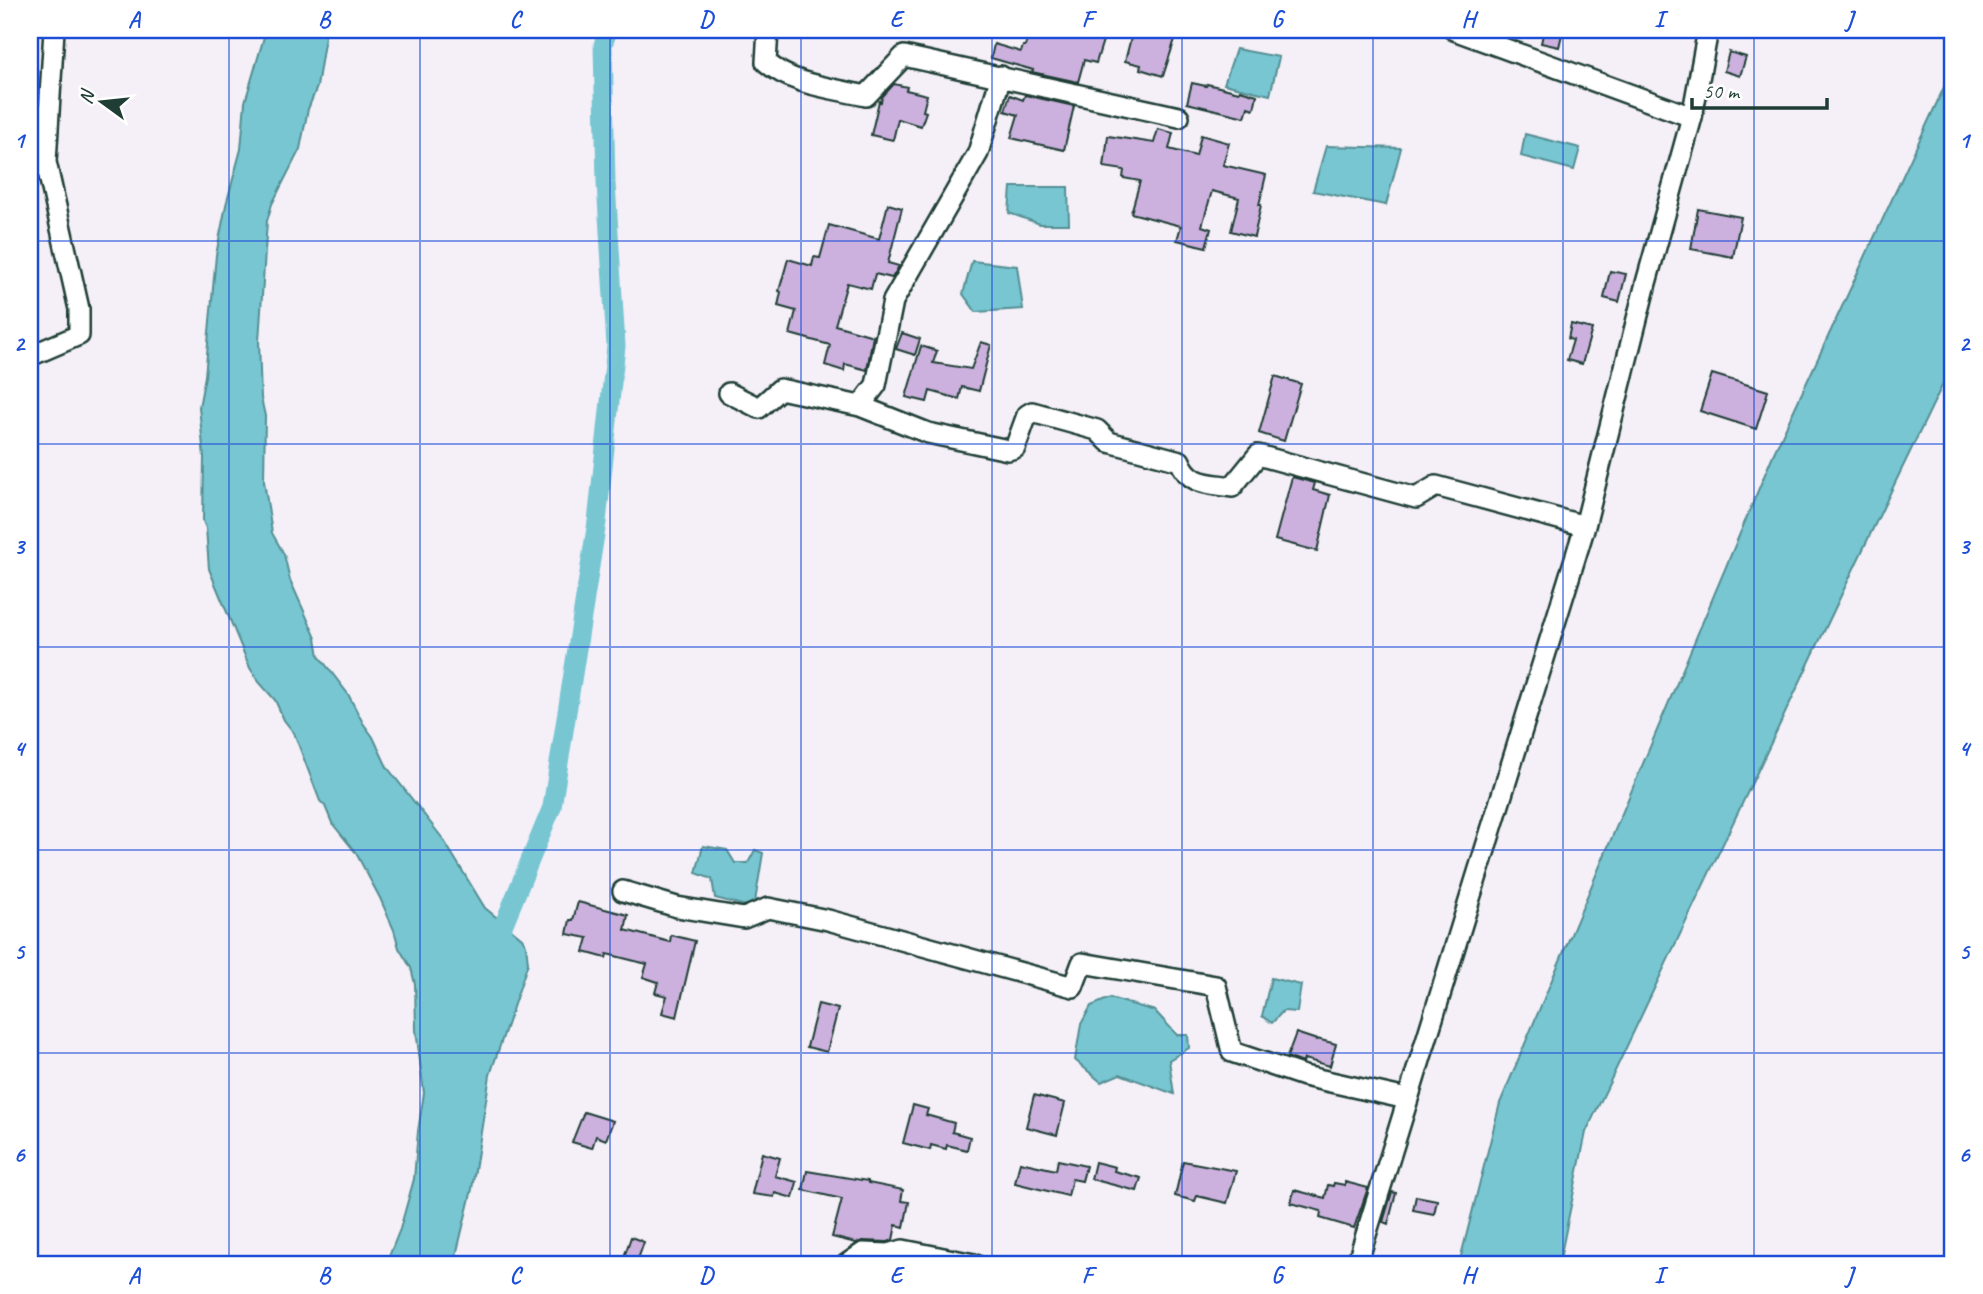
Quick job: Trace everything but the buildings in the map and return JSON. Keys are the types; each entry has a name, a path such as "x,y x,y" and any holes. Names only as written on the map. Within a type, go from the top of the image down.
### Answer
{"street":[{"path":"30,356 79,335 79,309 46,162 54,30"},
{"path":"768,30 766,62 770,66 797,80 866,96 904,56 1179,117"},
{"path":"1454,30 1692,117"},
{"path":"1357,1264 1585,526 1646,283 1692,117 1708,30"},
{"path":"860,406 876,385 893,301 978,153 1001,76"},
{"path":"729,393 759,408 780,389 860,406 928,433 1008,450 1015,448 1027,415 1032,412 1097,430 1109,442 1180,461 1185,473 1201,482 1232,487 1258,455 1416,498 1436,486 1585,526"},
{"path":"623,891 677,907 744,918 768,908 828,920 1073,987 1082,963 1216,986 1232,1052 1304,1076 1407,1099"},
{"path":"847,1264 863,1253 889,1254 903,1250 974,1264"}],"water":[{"path":"266,30 326,30 317,87 308,109 300,149 272,204 267,221 259,341 261,398 265,416 264,481 272,533 284,554 290,580 316,638 319,656 348,694 387,767 443,839 485,908 522,938 526,945 528,963 490,1075 472,1189 454,1264 386,1264 400,1229 414,1179 424,1093 416,1030 415,984 411,968 399,948 380,898 356,853 332,823 320,801 294,733 284,720 275,700 250,668 209,569 206,528 203,521 204,457 199,407 205,376 216,255 241,149 245,102"},
{"path":"1236,49 1279,57 1270,95 1224,84"},
{"path":"1953,68 1953,363 1586,1132 1559,1264 1459,1264 1500,1103 1773,455"},
{"path":"1525,134 1580,148 1574,170 1521,156"},
{"path":"1326,146 1401,148 1386,205 1313,191"},
{"path":"1011,187 1068,187 1069,224 1040,224 1009,213"},
{"path":"972,261 1017,266 1023,309 976,312 963,294"},
{"path":"703,846 727,850 735,863 748,863 755,850 763,853 754,908 715,898 712,879 696,873"},
{"path":"1271,978 1301,985 1297,1012 1283,1011 1272,1023 1262,1016"},
{"path":"1110,998 1155,1011 1177,1035 1188,1035 1189,1048 1169,1060 1174,1094 1120,1074 1101,1082 1075,1060 1081,1024 1091,1006"}],"waterway":[{"path":"494,948 552,807 597,522 616,346 606,183 603,45 608,30"}]}
